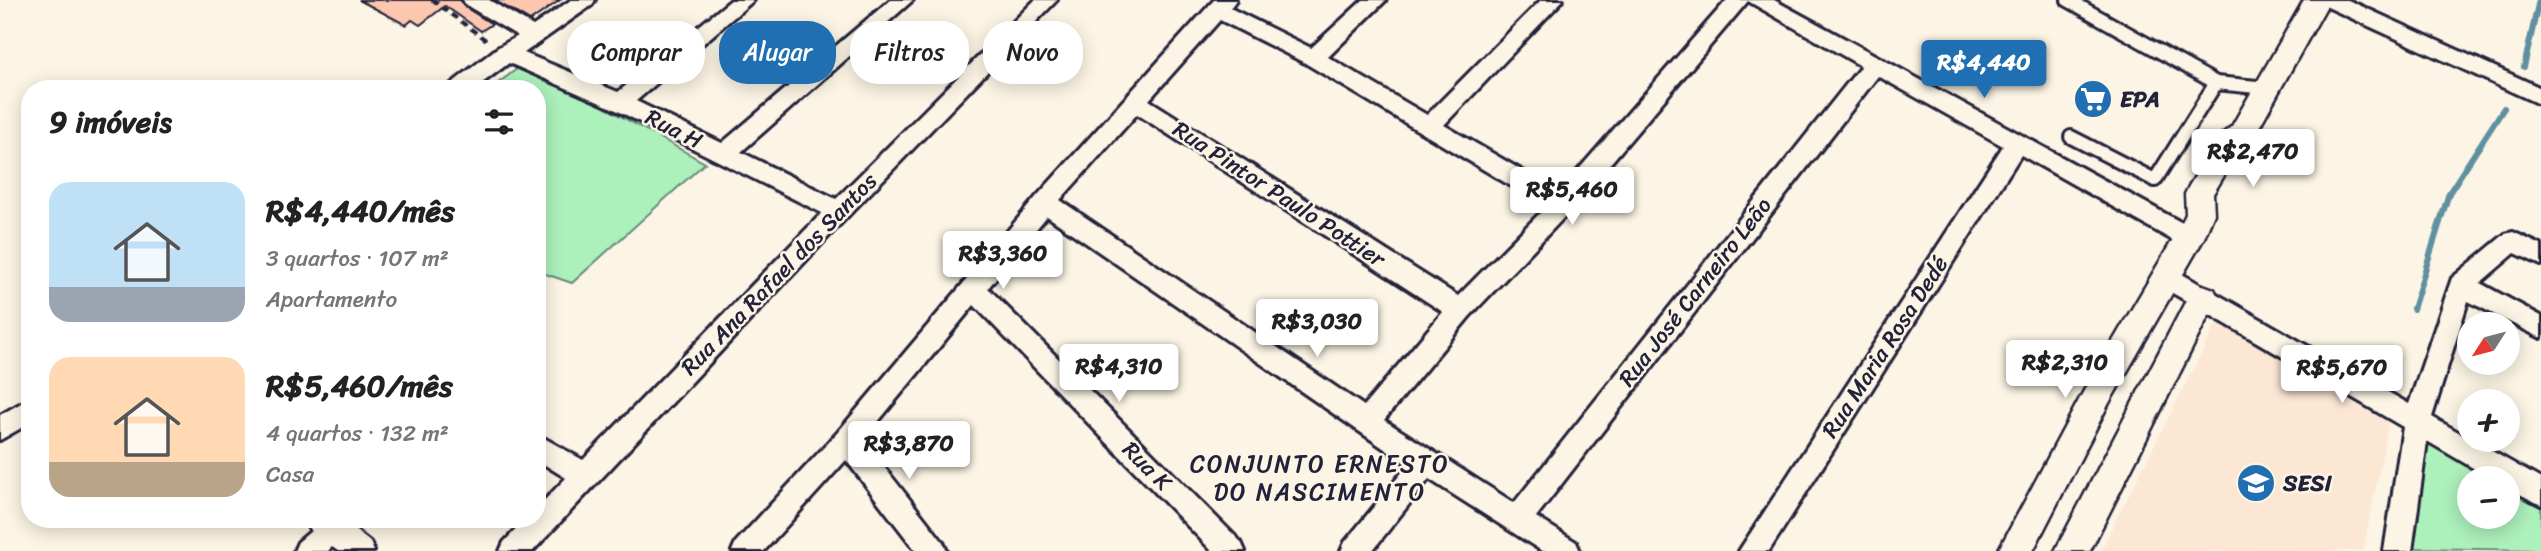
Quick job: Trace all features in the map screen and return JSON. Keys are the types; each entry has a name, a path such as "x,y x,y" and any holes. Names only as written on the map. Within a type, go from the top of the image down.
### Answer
{"street":[{"path":"473,0 535,36"},
{"path":"471,80 505,53 535,36 585,0"},
{"path":"620,102 744,0"},
{"path":"724,154 903,0"},
{"name":"Rua Ana Rafael dos Santos","path":"546,517 839,211 1047,0"},
{"path":"1313,58 1376,0"},
{"path":"1430,126 1553,0"},
{"path":"1367,421 1460,310 1563,205 1739,0"},
{"path":"1758,0 2017,143 2194,226"},
{"path":"2015,551 2098,394 2194,226 2217,204 2245,152 2242,132 2316,0"},
{"path":"2330,0 2541,97"},
{"path":"746,551 847,440 1045,202 1221,5 1563,205"},
{"name":"Rua H","path":"505,53 620,102 839,211"},
{"name":"Rua José Carneiro Leão","path":"1517,520 1874,65"},
{"name":"Rua Pintor Paulo Pottier","path":"1134,101 1460,310"},
{"name":"Rua Maria Rosa Dedé","path":"1753,551 2017,143"},
{"path":"1045,202 1426,463 1566,551"},
{"path":"2398,551 2417,421 2461,285 2514,242 2541,256"},
{"path":"2166,277 2541,493"},
{"path":"2461,285 2541,328"},
{"name":"Rua K","path":"974,290 1231,551"},
{"path":"2072,551 2203,297"},
{"path":"0,429 21,415"},
{"path":"847,440 933,551"},
{"path":"546,451 585,476"},
{"path":"1355,551 1426,463"},
{"path":"307,551 323,528"},
{"path":"329,528 360,551"},
{"name":"Rua Ana Rafael dos Santos","path":"514,551 536,528"}],"lane":[{"path":"2068,0 2216,83 2267,88"},
{"path":"2071,137 2148,179 2155,180 2216,83"}],"path":[{"path":"432,0 505,53"}],"shaded area":[{"name":"SESI","path":"2220,317 2390,416 2363,551 2100,551"}],"green space":[{"path":"525,63 705,163 572,283 546,274 546,80 502,80"},
{"path":"2421,434 2478,466 2457,466 2457,529 2520,529 2520,490 2541,501 2541,550 2407,548"}],"building":[{"path":"359,0 460,0 465,7 492,24 481,31 445,6 420,25 412,20 406,25"},
{"path":"494,0 560,0 530,21"}],"waterway":[{"path":"2524,67 2539,0"},
{"path":"2413,309 2449,193 2504,108"}],"place":[{"name":"EPA","path":"2093,99"},
{"name":"SESI","path":"2256,483"}],"district":[{"name":"CONJUNTO ERNESTO DO NASCIMENTO","path":"1320,478"}]}
